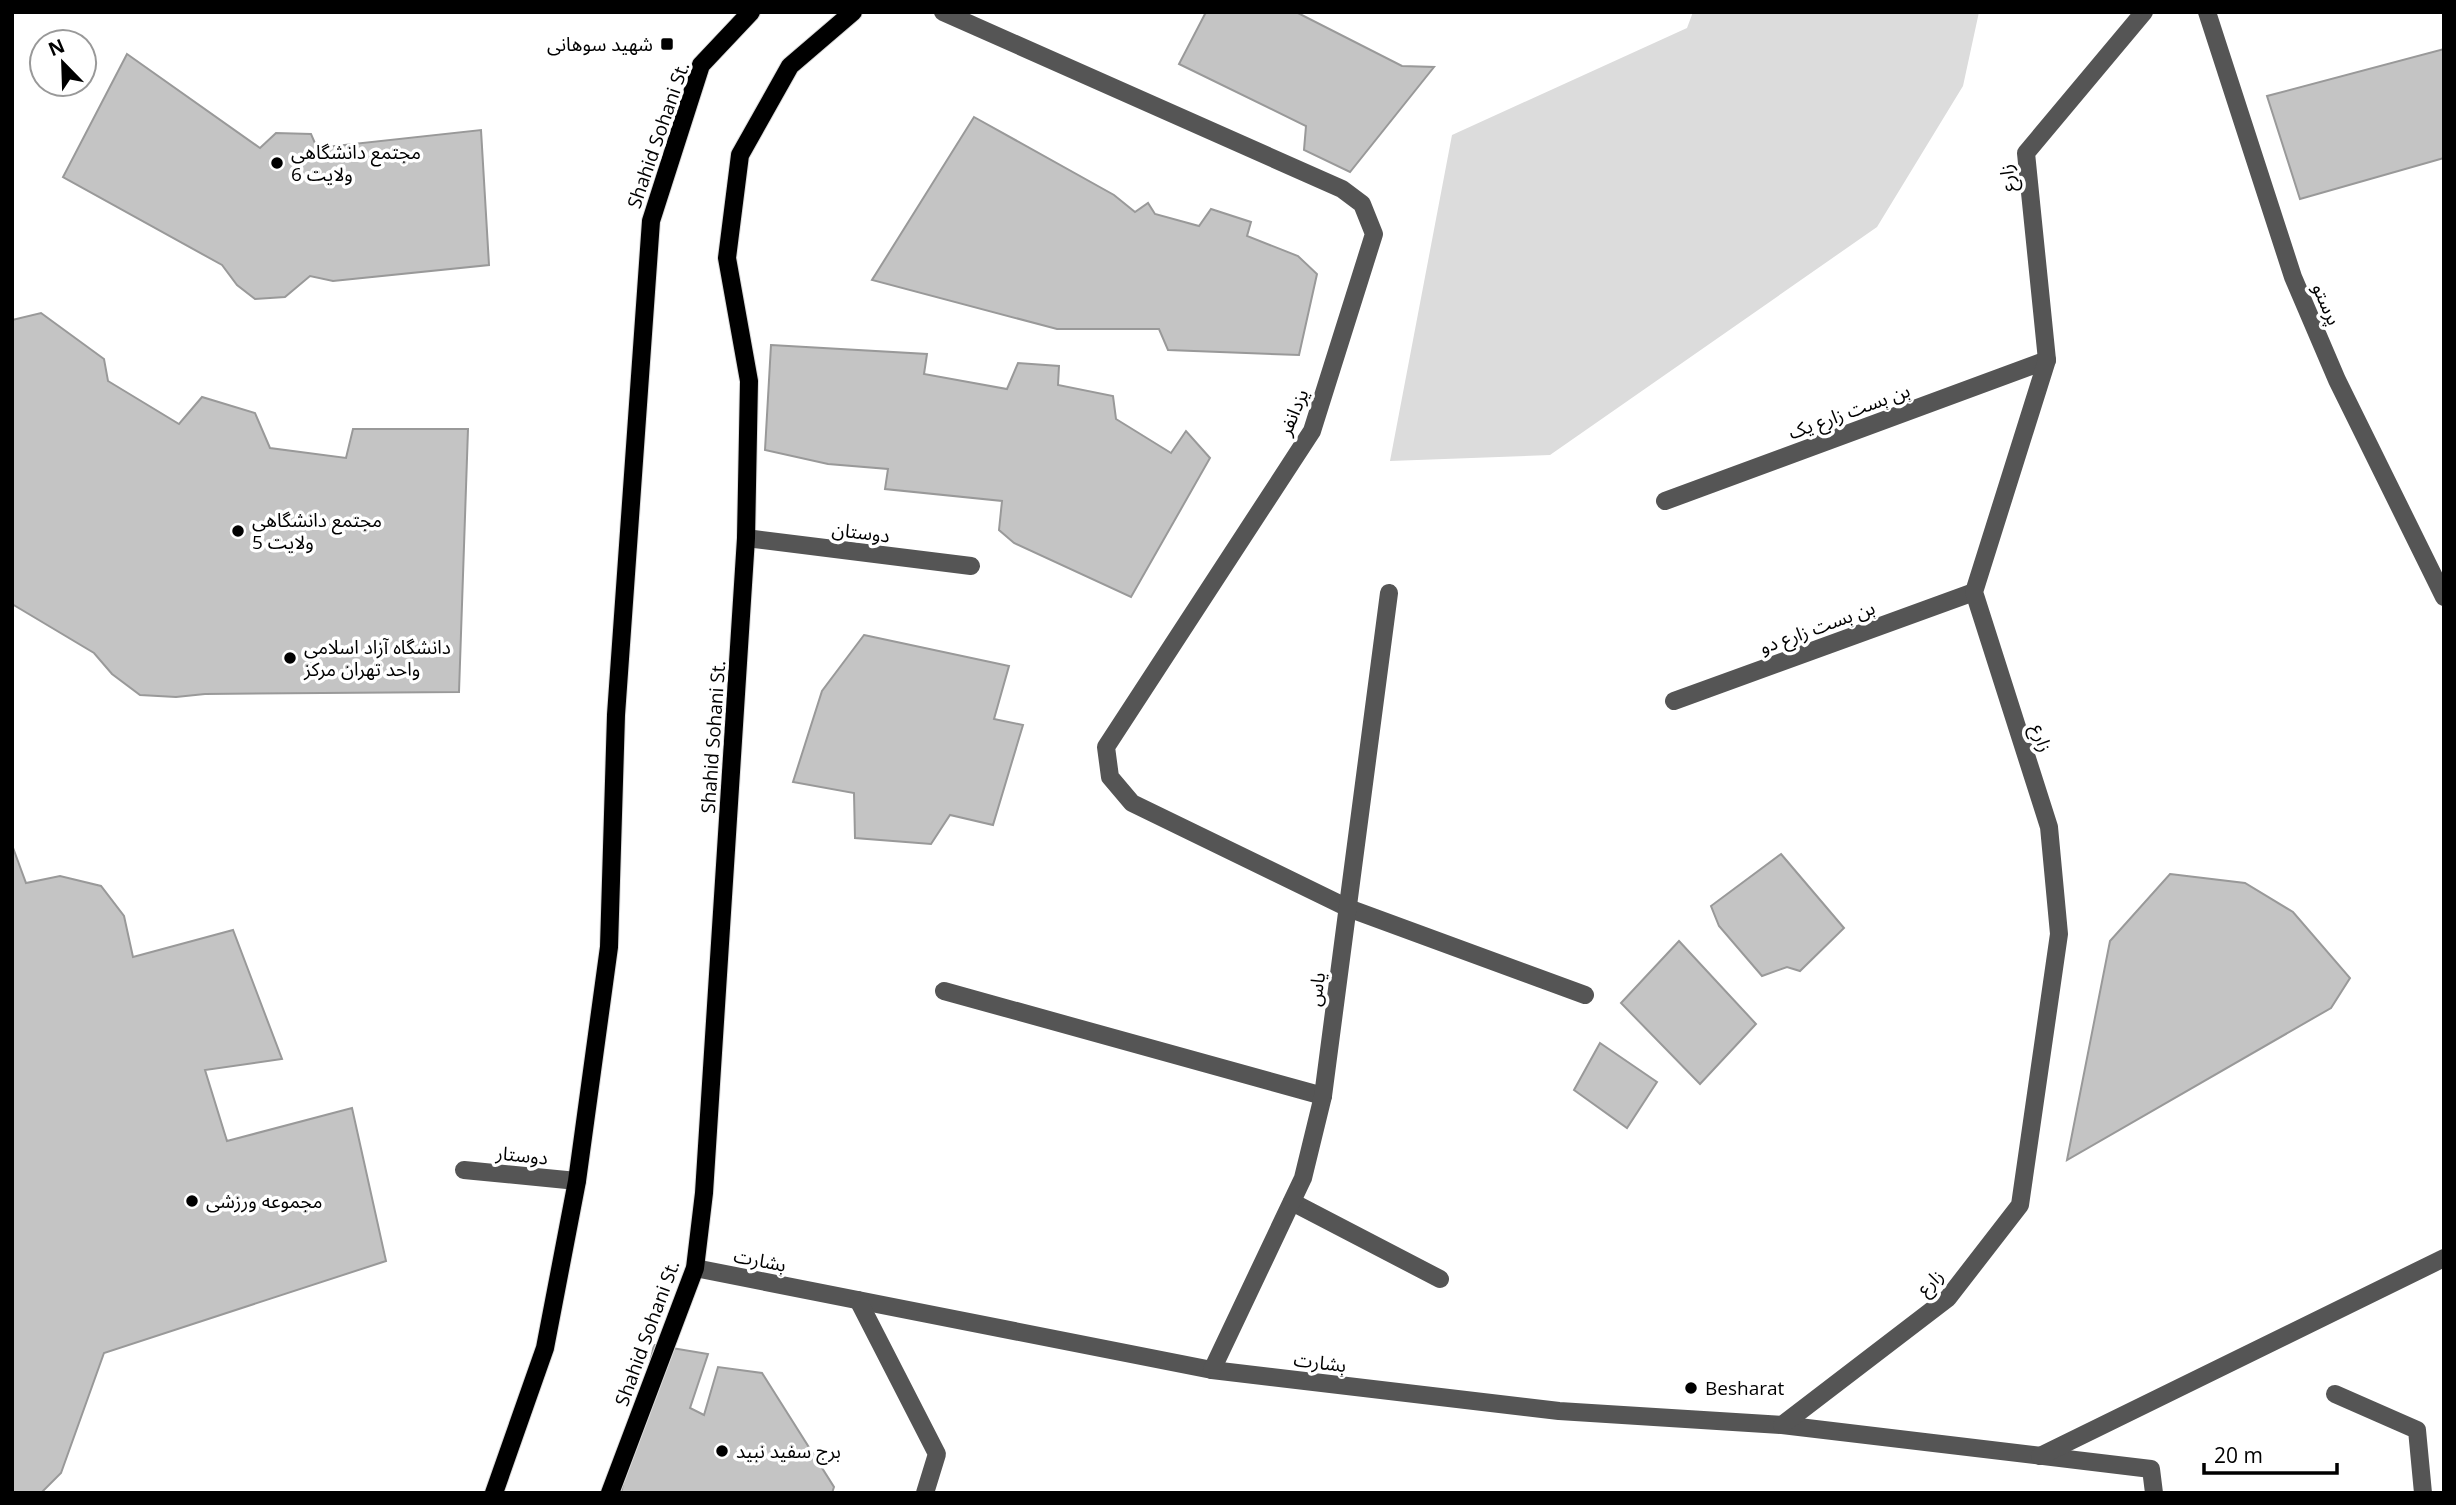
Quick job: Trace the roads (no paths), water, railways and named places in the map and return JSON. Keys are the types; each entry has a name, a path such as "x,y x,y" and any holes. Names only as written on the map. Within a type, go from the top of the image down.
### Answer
{"main road":[{"name":"Shahid Sohani St.","path":"494,1493 545,1348 577,1181 609,947 616,715 651,221 701,65 751,12"},
{"name":"Shahid Sohani St.","path":"610,1493 695,1268 704,1193 746,538 749,381 727,258 740,155 790,66 853,12"}],"street":[{"name":"یزدانفر","path":"943,12 1342,189 1362,205 1374,234 1312,432 1106,747 1110,777 1132,803 1348,908 1585,995"},
{"name":"زارع","path":"1782,1424 1948,1298 2020,1205 2059,933 2049,827 1973,592 2047,360 2025,153 2144,12"},
{"name":"پرستو","path":"2207,12 2293,277 2337,380 2444,597"},
{"name":"بن بست زارع یک","path":"1665,501 2047,360"},
{"name":"دوستان","path":"746,538 971,566"},
{"name":"بن بست زارع دو","path":"1674,701 1973,592"},
{"name":"یاس","path":"1212,1370 1303,1178 1322,1096 1389,593"},
{"path":"944,991 1322,1096"},
{"name":"دوستار","path":"464,1170 577,1181"},
{"path":"1292,1202 1440,1279"},
{"path":"2040,1456 2444,1258"},
{"name":"بشارت","path":"695,1268 1212,1370 1559,1411 1782,1424 2151,1469 2154,1493"},
{"path":"858,1300 937,1454 925,1493"},
{"path":"2335,1394 2417,1430 2423,1493"}],"place":[{"name":"شهید سوهانی","path":"667,44"},
{"name":"مجتمع دانشگاهی ولایت 6","path":"277,163"},
{"name":"مجتمع دانشگاهی ولایت 5","path":"238,531"},
{"name":"دانشگاه آزاد اسلامی واحد تهران مرکز","path":"290,658"},
{"name":"مجموعه ورزشی","path":"192,1201"},
{"name":"Besharat","path":"1691,1388"},
{"name":"برج سفید نبید","path":"722,1451"}]}
